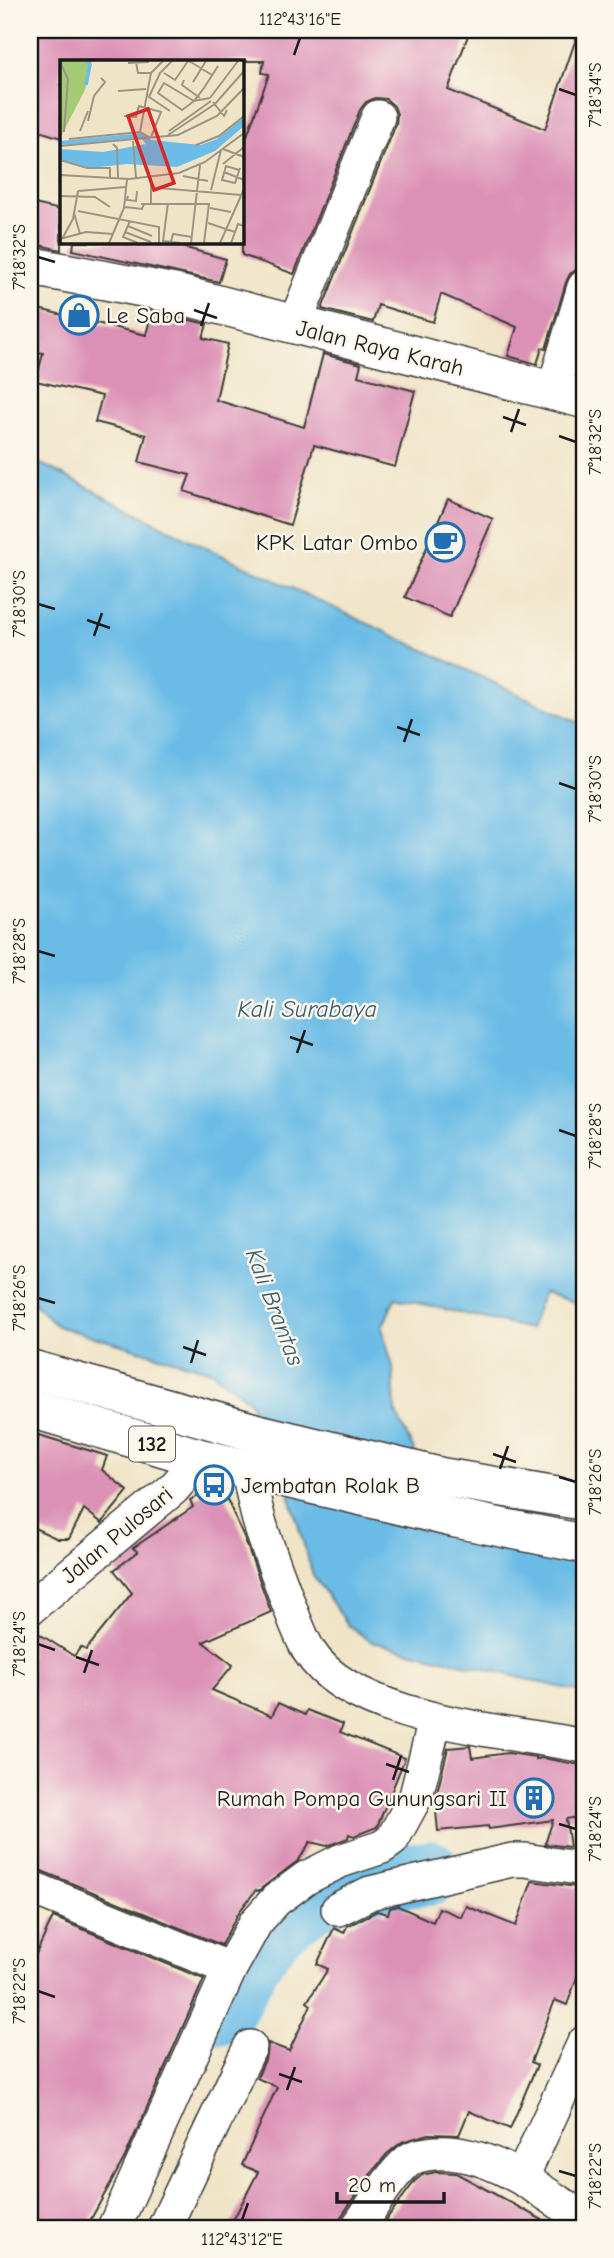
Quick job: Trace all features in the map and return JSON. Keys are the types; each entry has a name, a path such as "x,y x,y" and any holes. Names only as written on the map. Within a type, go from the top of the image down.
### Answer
{"main road":[{"name":"Jalan Raya Karah","path":"30,266 177,294 568,395"},
{"name":"132","path":"30,1369 260,1434 441,1477 584,1501"},
{"name":"132","path":"30,1408 200,1458 454,1518 584,1544"}],"street":[{"path":"294,326 378,117"},
{"path":"568,395 584,287"},
{"name":"Jalan Pulosari","path":"30,1608 173,1489 200,1458"},
{"path":"262,1473 261,1527 298,1628 310,1652 327,1671 355,1690 383,1703 435,1720 584,1746"},
{"path":"345,1886 398,1831 416,1796 435,1720"},
{"path":"114,2228 203,2039 230,1969 256,1922 276,1900 306,1878 370,1893 517,1860 584,1869"},
{"path":"30,1887 230,1969"},
{"path":"164,2228 244,2055 203,2039"},
{"path":"522,2177 584,2043"},
{"path":"357,2228 398,2171 412,2158 423,2154 462,2153 522,2177 584,2219"}],"water":[{"name":"Kali Surabaya","path":"30,461 46,466 194,542 584,725 584,1305 543,1293 530,1329 395,1298 382,1328 393,1367 395,1411 449,1523 462,1537 584,1564 584,1693 372,1642 348,1625 313,1575 287,1487 249,1401 211,1371 57,1326 30,1300"}],"building":[{"path":"30,30 470,30 448,90 545,129 579,30 584,30 584,245 576,270 566,282 546,349 542,348 537,364 508,356 517,327 441,294 433,322 378,305 373,322 322,309 396,124 394,106 386,99 375,98 366,102 360,110 294,274 242,255 243,147 269,74 262,73 264,61 60,60 60,138 30,128"},
{"path":"30,203 60,210 61,250 30,243"},
{"path":"74,243 168,243 226,259 219,282 73,250"},
{"path":"30,307 146,335 152,311 207,324 203,338 228,344 216,400 304,427 323,354 361,364 358,376 415,391 395,467 314,445 290,525 184,491 190,475 139,462 146,435 95,422 102,396 36,381 43,353 30,350"},
{"path":"448,499 493,519 450,617 405,597"},
{"path":"39,1435 107,1456 102,1470 128,1491 102,1523 84,1509 69,1539 58,1539 30,1526 30,1461"},
{"path":"221,1486 244,1537 271,1612 203,1642 233,1665 212,1690 272,1716 278,1703 305,1715 307,1710 343,1724 340,1732 405,1758 377,1827 354,1836 349,1834 348,1838 327,1846 310,1842 299,1860 256,1890 239,1912 221,1945 30,1868 30,1628 74,1656 81,1647 86,1650 132,1593 114,1570 138,1552 133,1548 193,1507 190,1500"},
{"name":"Rumah Pompa Gunungsari II","path":"470,1746 472,1758 508,1753 580,1765 584,1776 584,1816 566,1819 570,1847 545,1844 553,1820 489,1829 488,1826 438,1831 435,1801 448,1748"},
{"path":"532,1881 584,1888 584,1980 577,1977 567,2005 555,2000 531,2062 537,2065 510,2129 469,2111 459,2135 429,2134 402,2142 387,2154 372,2172 341,2217 338,2228 229,2228 258,2172 242,2165 277,2087 257,2078 267,2055 268,2043 289,2051 311,2005 307,2002 328,1969 317,1964 334,1928 344,1933 347,1926 377,1911 388,1914 390,1908 398,1906 433,1922 439,1908 461,1917 466,1906 516,1926"},
{"path":"53,1917 204,1979 125,2157 86,2228 30,2228 30,1967"},
{"path":"436,2172 456,2173 557,2228 398,2228 385,2221 415,2181 422,2175"}],"waterway":[{"path":"222,2012 249,1961 275,1926 317,1897 367,1879 430,1873"}],"place":[{"name":"Le Saba","path":"79,315"},
{"name":"KPK Latar Ombo","path":"445,542"},
{"name":"Jembatan Rolak B","path":"214,1485"},
{"name":"Rumah Pompa Gunungsari II","path":"534,1798"}],"water label":[{"name":"Kali Brantas","path":"275,1307"}]}
